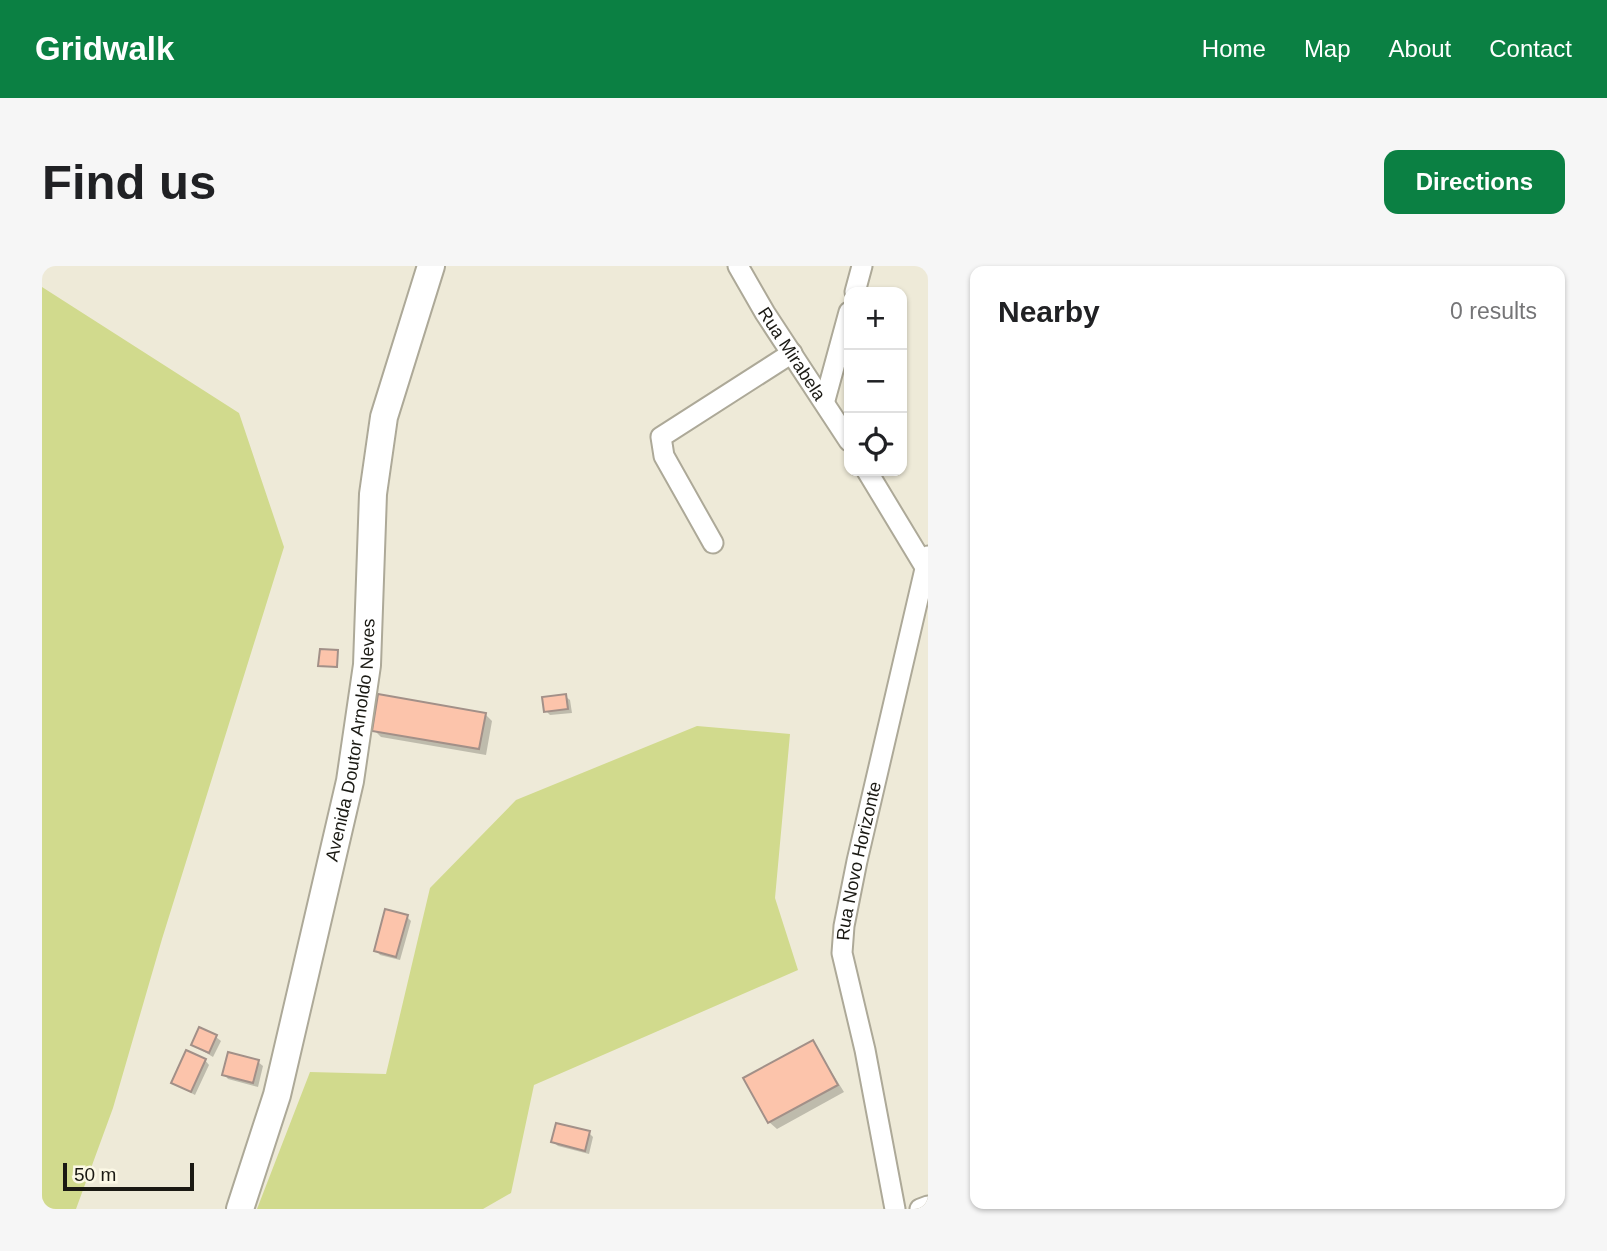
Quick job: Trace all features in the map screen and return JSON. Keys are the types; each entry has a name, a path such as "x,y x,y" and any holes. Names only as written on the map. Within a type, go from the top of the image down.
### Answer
{"main road":[{"name":"Avenida Doutor Arnoldo Neves","path":"240,1209 278,1096 350,781 367,665 373,494 384,417 431,266"}],"street":[{"name":"Rua Mirabela","path":"738,266 844,432"},
{"path":"856,287 862,266"},
{"path":"825,400 844,330"},
{"path":"713,543 664,456 661,437 792,353"},
{"path":"870,476 926,571"},
{"name":"Rua Novo Horizonte","path":"895,1209 865,1050 842,953 857,861 926,571"},
{"path":"920,1209 928,1206"}],"green space":[{"path":"42,287 239,413 284,547 162,939 113,1108 76,1209 42,1209"},
{"path":"697,726 790,734 775,898 798,970 534,1085 511,1193 483,1209 257,1209 310,1072 386,1074 430,888 516,800"}],"building":[{"path":"320,649 338,650 337,667 318,666"},
{"path":"378,694 486,713 479,749 372,731"},
{"path":"566,694 568,709 544,712 542,697"},
{"path":"385,909 408,915 396,957 374,951"},
{"path":"199,1027 217,1035 209,1053 191,1045"},
{"path":"813,1040 838,1085 768,1123 743,1078"},
{"path":"186,1050 206,1059 191,1092 171,1083"},
{"path":"228,1052 259,1060 253,1083 222,1075"},
{"path":"556,1123 590,1131 585,1151 551,1142"}]}
